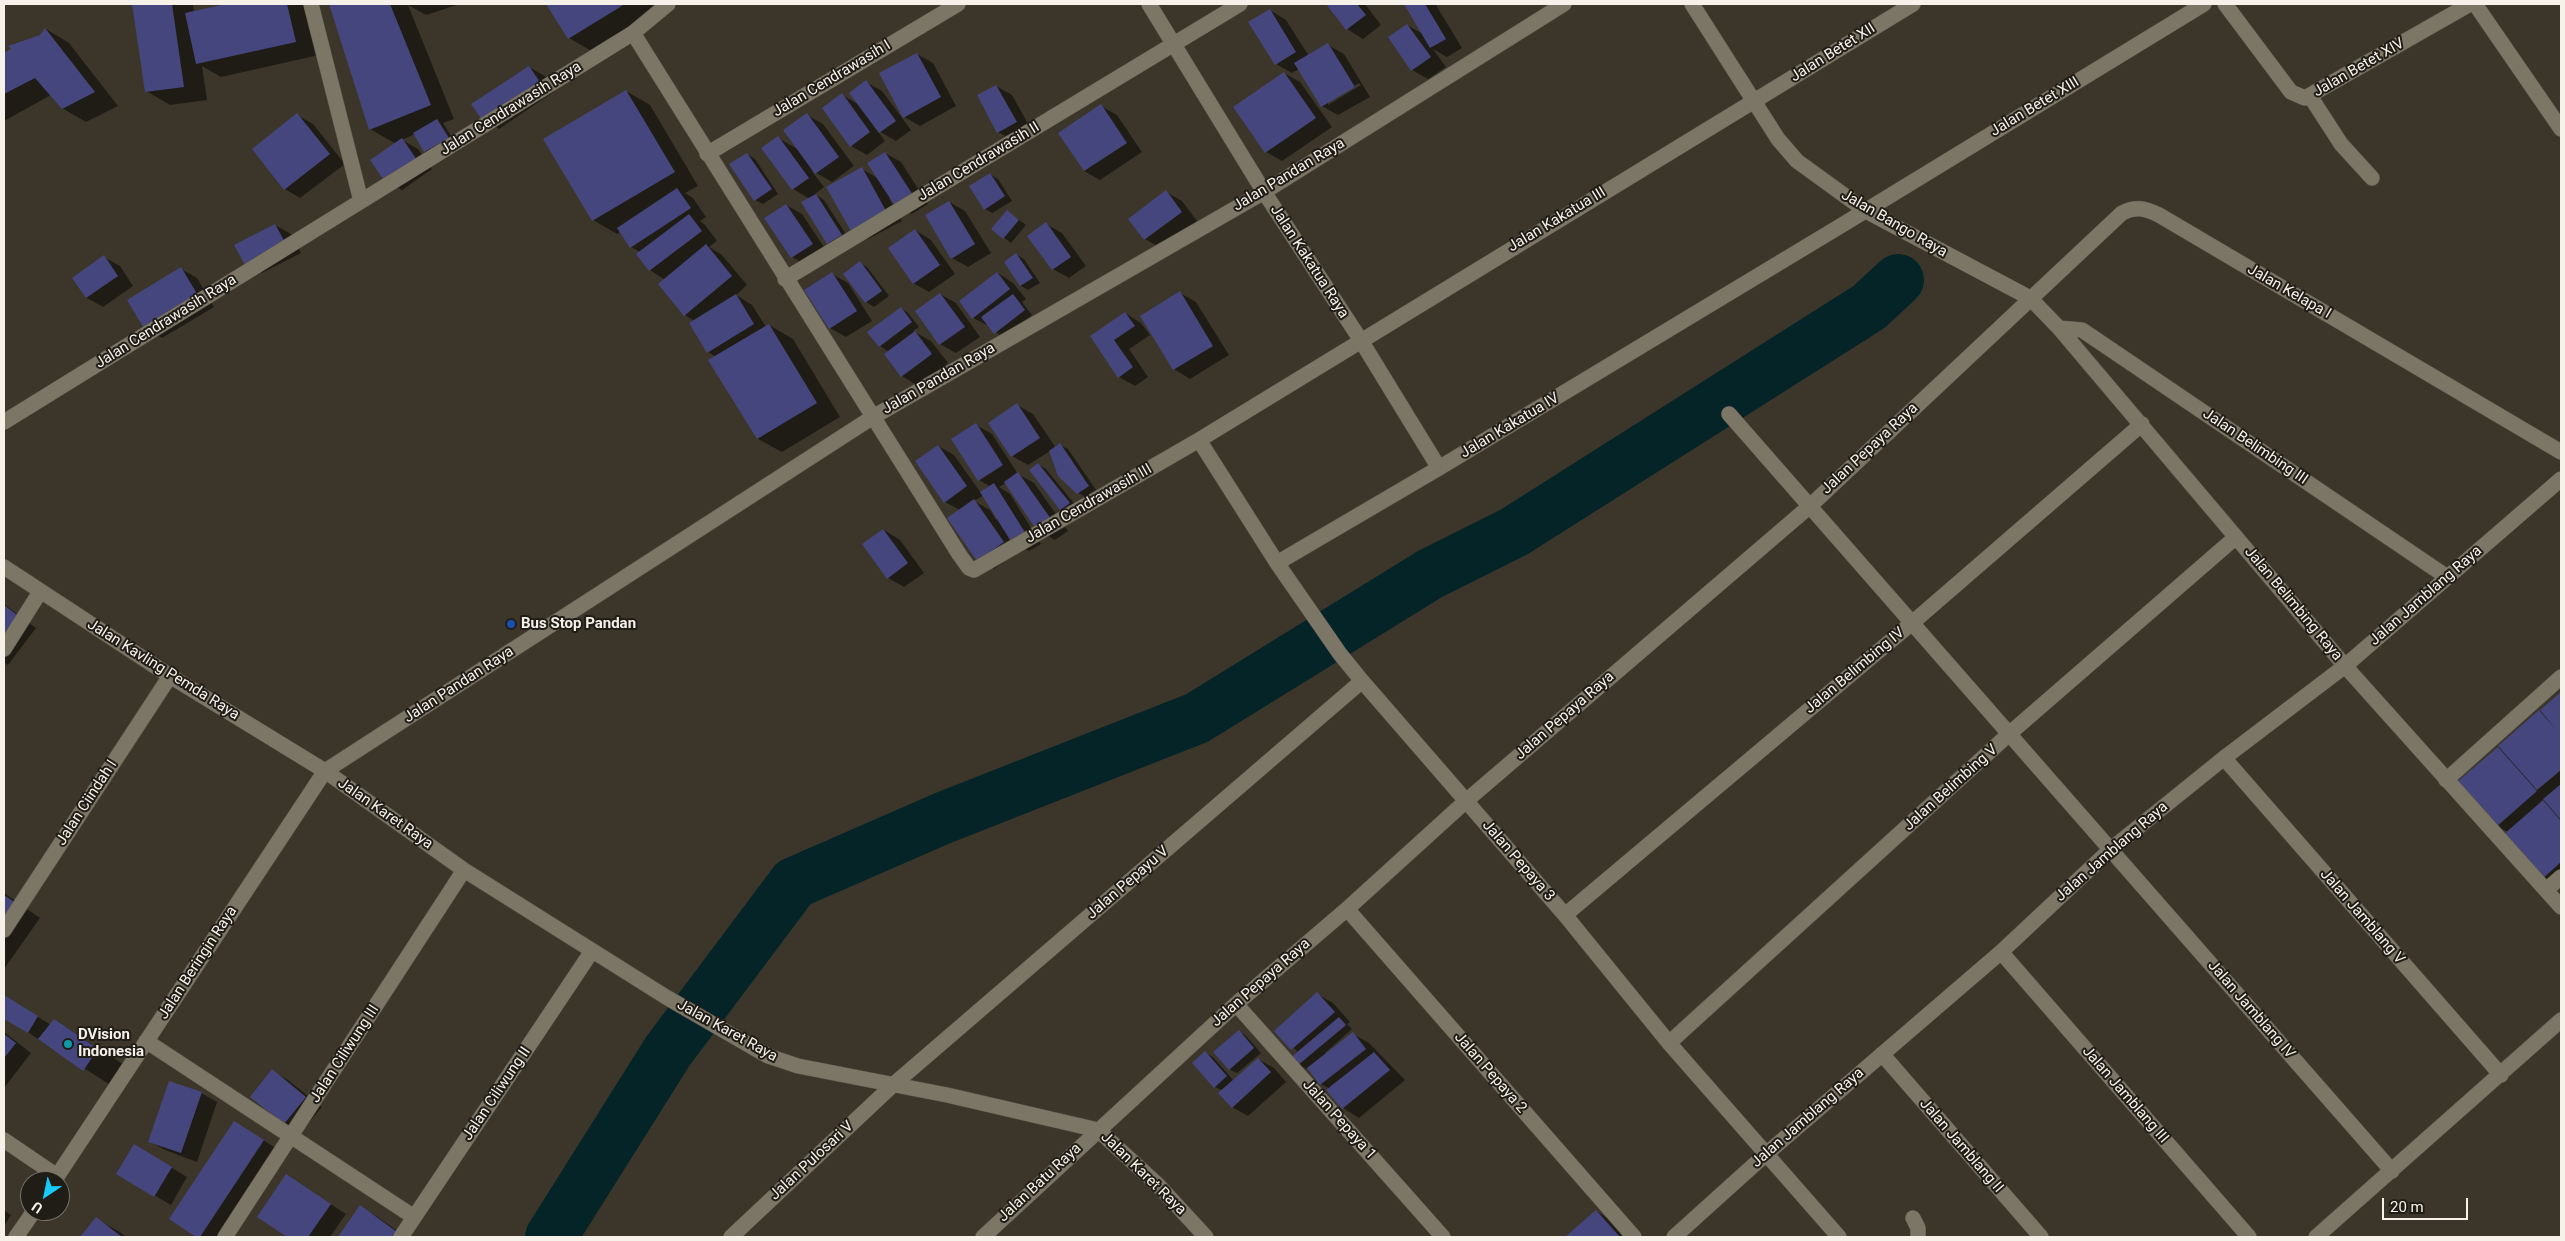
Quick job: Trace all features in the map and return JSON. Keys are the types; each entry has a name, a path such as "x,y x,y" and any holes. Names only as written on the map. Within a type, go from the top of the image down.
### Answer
{"street":[{"path":"311,4 361,201"},
{"name":"Jalan Cendrawasih Raya","path":"4,422 633,33 668,4"},
{"name":"Jalan Cendrawasih I","path":"707,154 958,4"},
{"name":"Jalan Kakatua Raya","path":"1148,4 1264,192 1360,339 1439,468"},
{"name":"Jalan Cendrawasih II","path":"785,279 1240,4"},
{"name":"Jalan Pandan Raya","path":"325,771 873,416 1264,192 1564,4"},
{"name":"Jalan Bango Raya","path":"1692,4 1778,139 1797,161 1866,211 2030,298"},
{"name":"Jalan Betet XII","path":"1754,101 1913,4"},
{"name":"Jalan Betet XIII","path":"1866,211 2204,4"},
{"name":"Jalan Betet XIV","path":"2225,4 2291,92 2300,98 2310,96 2470,4"},
{"path":"2475,4 2561,129"},
{"path":"633,33 785,279 873,416"},
{"path":"2310,96 2341,144 2372,178"},
{"name":"Jalan Kakatua III","path":"1360,339 1754,101"},
{"name":"Jalan Kelapa I","path":"2030,298 2122,213 2139,208 2148,210 2561,452"},
{"name":"Jalan Kakatua IV","path":"1277,562 1439,468 1866,211"},
{"name":"Jalan Belimbing Raya","path":"2030,298 2059,328 2142,424 2345,666 2561,907"},
{"name":"Jalan Pepaya Raya","path":"1098,1130 1236,1004 1346,909 1466,801 1810,506 2030,298"},
{"name":"Jalan Belimbing III","path":"2059,328 2082,330 2447,577"},
{"name":"Jalan Cendrawasih III","path":"873,416 959,554 969,568 974,570 1199,440 1360,339"},
{"name":"Jalan Jamblang IV","path":"1729,414 2392,1171"},
{"name":"Jalan Belimbing IV","path":"1565,915 1912,623 2142,424"},
{"path":"1199,440 1277,562"},
{"name":"Jalan Jamblang Raya","path":"1674,1237 2001,952 2110,850 2224,758 2345,666 2561,479"},
{"name":"Jalan Belimbing V","path":"1669,1043 2009,734 2236,537"},
{"name":"Jalan Pepaya 3","path":"1277,562 1340,654 1362,681 1565,915 1669,1043 1839,1237"},
{"name":"Jalan Kavling Pemda Raya","path":"4,566 40,592 170,676 325,771"},
{"path":"4,649 40,592"},
{"name":"Jalan Ciindah I","path":"4,930 170,676"},
{"path":"2446,780 2561,677"},
{"name":"Jalan Pepayu V","path":"894,1084 1362,681"},
{"name":"Jalan Jamblang V","path":"2224,758 2501,1075"},
{"name":"Jalan Karet Raya","path":"325,771 464,870 666,997 768,1056 798,1066 894,1084 1098,1130 1158,1185 1206,1237"},
{"name":"Jalan Beringin Raya","path":"60,1171 325,771"},
{"name":"Jalan Ciliwung III","path":"226,1237 464,870"},
{"path":"2546,890 2561,877"},
{"name":"Jalan Pepaya 2","path":"1346,909 1634,1237"},
{"name":"Jalan Ciliwung II","path":"401,1237 592,951"},
{"name":"Jalan Jamblang III","path":"2001,952 2250,1237"},
{"name":"Jalan Pepaya 1","path":"1236,1004 1443,1237"},
{"path":"2316,1237 2561,1020"},
{"path":"146,1041 414,1216"},
{"name":"Jalan Jamblang II","path":"1882,1054 2041,1237"},
{"name":"Jalan Pulosari V","path":"730,1237 894,1084"},
{"name":"Jalan Batu Raya","path":"983,1237 1098,1130"},
{"path":"4,1140 46,1171"},
{"path":"1914,1218 1918,1228 1918,1237"},
{"path":"16,1237 27,1221"}],"building":[{"path":"132,4 172,4 184,87 145,92"},
{"path":"226,4 287,4 296,42 196,64 185,13"},
{"path":"329,4 390,4 431,105 369,130"},
{"path":"546,4 625,4 568,39"},
{"path":"1326,4 1357,4 1366,15 1346,30"},
{"path":"1404,4 1425,4 1446,39 1430,48"},
{"path":"1270,9 1296,52 1275,65 1248,22"},
{"path":"1407,24 1431,57 1411,71 1388,37"},
{"path":"45,28 95,92 62,109 35,78 4,94 4,53 11,49 8,46 40,35"},
{"path":"1328,43 1355,87 1321,107 1294,63"},
{"path":"917,53 941,97 903,118 879,73"},
{"path":"529,66 540,82 482,120 471,104"},
{"path":"1284,72 1316,118 1265,153 1233,107"},
{"path":"866,80 896,121 879,133 849,93"},
{"path":"996,85 1017,122 997,133 977,95"},
{"path":"626,90 675,172 592,221 543,139"},
{"path":"842,93 870,132 850,147 822,108"},
{"path":"1101,104 1127,143 1084,171 1058,133"},
{"path":"297,113 330,154 284,190 252,149"},
{"path":"807,113 839,157 815,174 783,130"},
{"path":"437,119 449,138 424,152 413,133"},
{"path":"778,136 809,178 792,190 761,148"},
{"path":"402,138 417,160 385,182 370,160"},
{"path":"885,152 913,195 895,206 867,163"},
{"path":"747,153 772,189 754,201 729,164"},
{"path":"862,167 886,211 851,231 826,187"},
{"path":"990,173 1005,196 984,210 969,186"},
{"path":"677,188 691,208 630,248 617,228"},
{"path":"1166,190 1182,212 1144,240 1128,219"},
{"path":"816,194 842,235 827,244 801,202"},
{"path":"949,201 975,244 951,259 925,215"},
{"path":"786,204 813,244 791,258 764,218"},
{"path":"1007,210 1019,220 1003,239 991,229"},
{"path":"689,214 702,231 649,271 636,254"},
{"path":"1046,222 1071,257 1052,270 1027,236"},
{"path":"275,224 286,244 245,265 234,245"},
{"path":"915,229 940,265 913,284 888,248"},
{"path":"706,244 732,276 684,316 658,284"},
{"path":"1016,253 1033,278 1020,286 1004,262"},
{"path":"104,255 118,276 86,298 72,278"},
{"path":"860,261 882,291 865,303 843,274"},
{"path":"181,267 199,297 145,330 127,300"},
{"path":"832,272 857,311 829,329 804,290"},
{"path":"997,272 1010,289 972,319 959,301"},
{"path":"1180,291 1213,346 1173,370 1140,316"},
{"path":"940,293 965,327 939,345 915,311"},
{"path":"736,294 754,324 707,353 689,323"},
{"path":"1013,294 1025,310 994,334 981,317"},
{"path":"901,307 912,322 879,347 867,332"},
{"path":"1125,312 1135,326 1114,340 1133,367 1118,378 1090,336"},
{"path":"769,324 817,403 757,439 708,360"},
{"path":"915,331 932,354 901,377 884,354"},
{"path":"1017,403 1040,438 1011,457 988,423"},
{"path":"976,423 1003,465 978,481 951,439"},
{"path":"1060,443 1089,486 1077,494 1058,476 1049,451"},
{"path":"938,445 967,486 944,503 915,461"},
{"path":"1038,463 1070,503 1060,510 1029,470"},
{"path":"1018,472 1053,522 1038,532 1004,482"},
{"path":"994,483 1026,534 1012,543 980,492"},
{"path":"974,499 1004,542 977,561 947,518"},
{"path":"883,529 908,563 887,579 862,544"},
{"path":"4,605 21,618 4,640"},
{"path":"2561,692 2561,770 2537,790 2498,746 2539,710 2557,731 2540,710"},
{"path":"2498,747 2537,791 2496,827 2457,782"},
{"path":"2561,784 2561,820 2543,799"},
{"path":"2543,800 2561,821 2561,862 2541,880 2502,836"},
{"path":"4,895 17,904 4,922"},
{"path":"1317,992 1335,1012 1291,1050 1274,1031"},
{"path":"4,995 38,1016 28,1033 4,1019"},
{"path":"1339,1017 1346,1025 1297,1066 1290,1058"},
{"name":"DVision Indonesia","path":"54,1019 98,1049 83,1071 38,1039"},
{"path":"1239,1030 1254,1048 1229,1070 1213,1052"},
{"path":"1353,1032 1366,1049 1320,1085 1307,1068"},
{"path":"4,1034 16,1043 4,1058"},
{"path":"1205,1051 1227,1076 1214,1088 1192,1063"},
{"path":"1374,1052 1390,1070 1342,1109 1326,1090"},
{"path":"1258,1058 1271,1072 1232,1108 1218,1093"},
{"path":"272,1069 306,1097 284,1124 250,1097"},
{"path":"169,1081 202,1092 181,1153 148,1142"},
{"path":"234,1121 264,1140 200,1237 196,1237 169,1219"},
{"path":"134,1144 172,1167 154,1197 116,1174"},
{"path":"286,1174 331,1204 308,1237 287,1237 257,1217"},
{"path":"360,1205 397,1232 393,1237 338,1237"},
{"path":"1596,1210 1620,1237 1565,1237"},
{"path":"96,1217 122,1237 80,1237"}],"waterway":[{"path":"551,1237 668,1051 794,883 943,818 1197,718 1430,574 1514,532 1869,307 1898,280"}],"place":[{"name":"Bus Stop Pandan","path":"511,624"},
{"name":"DVision Indonesia","path":"68,1044"}]}
